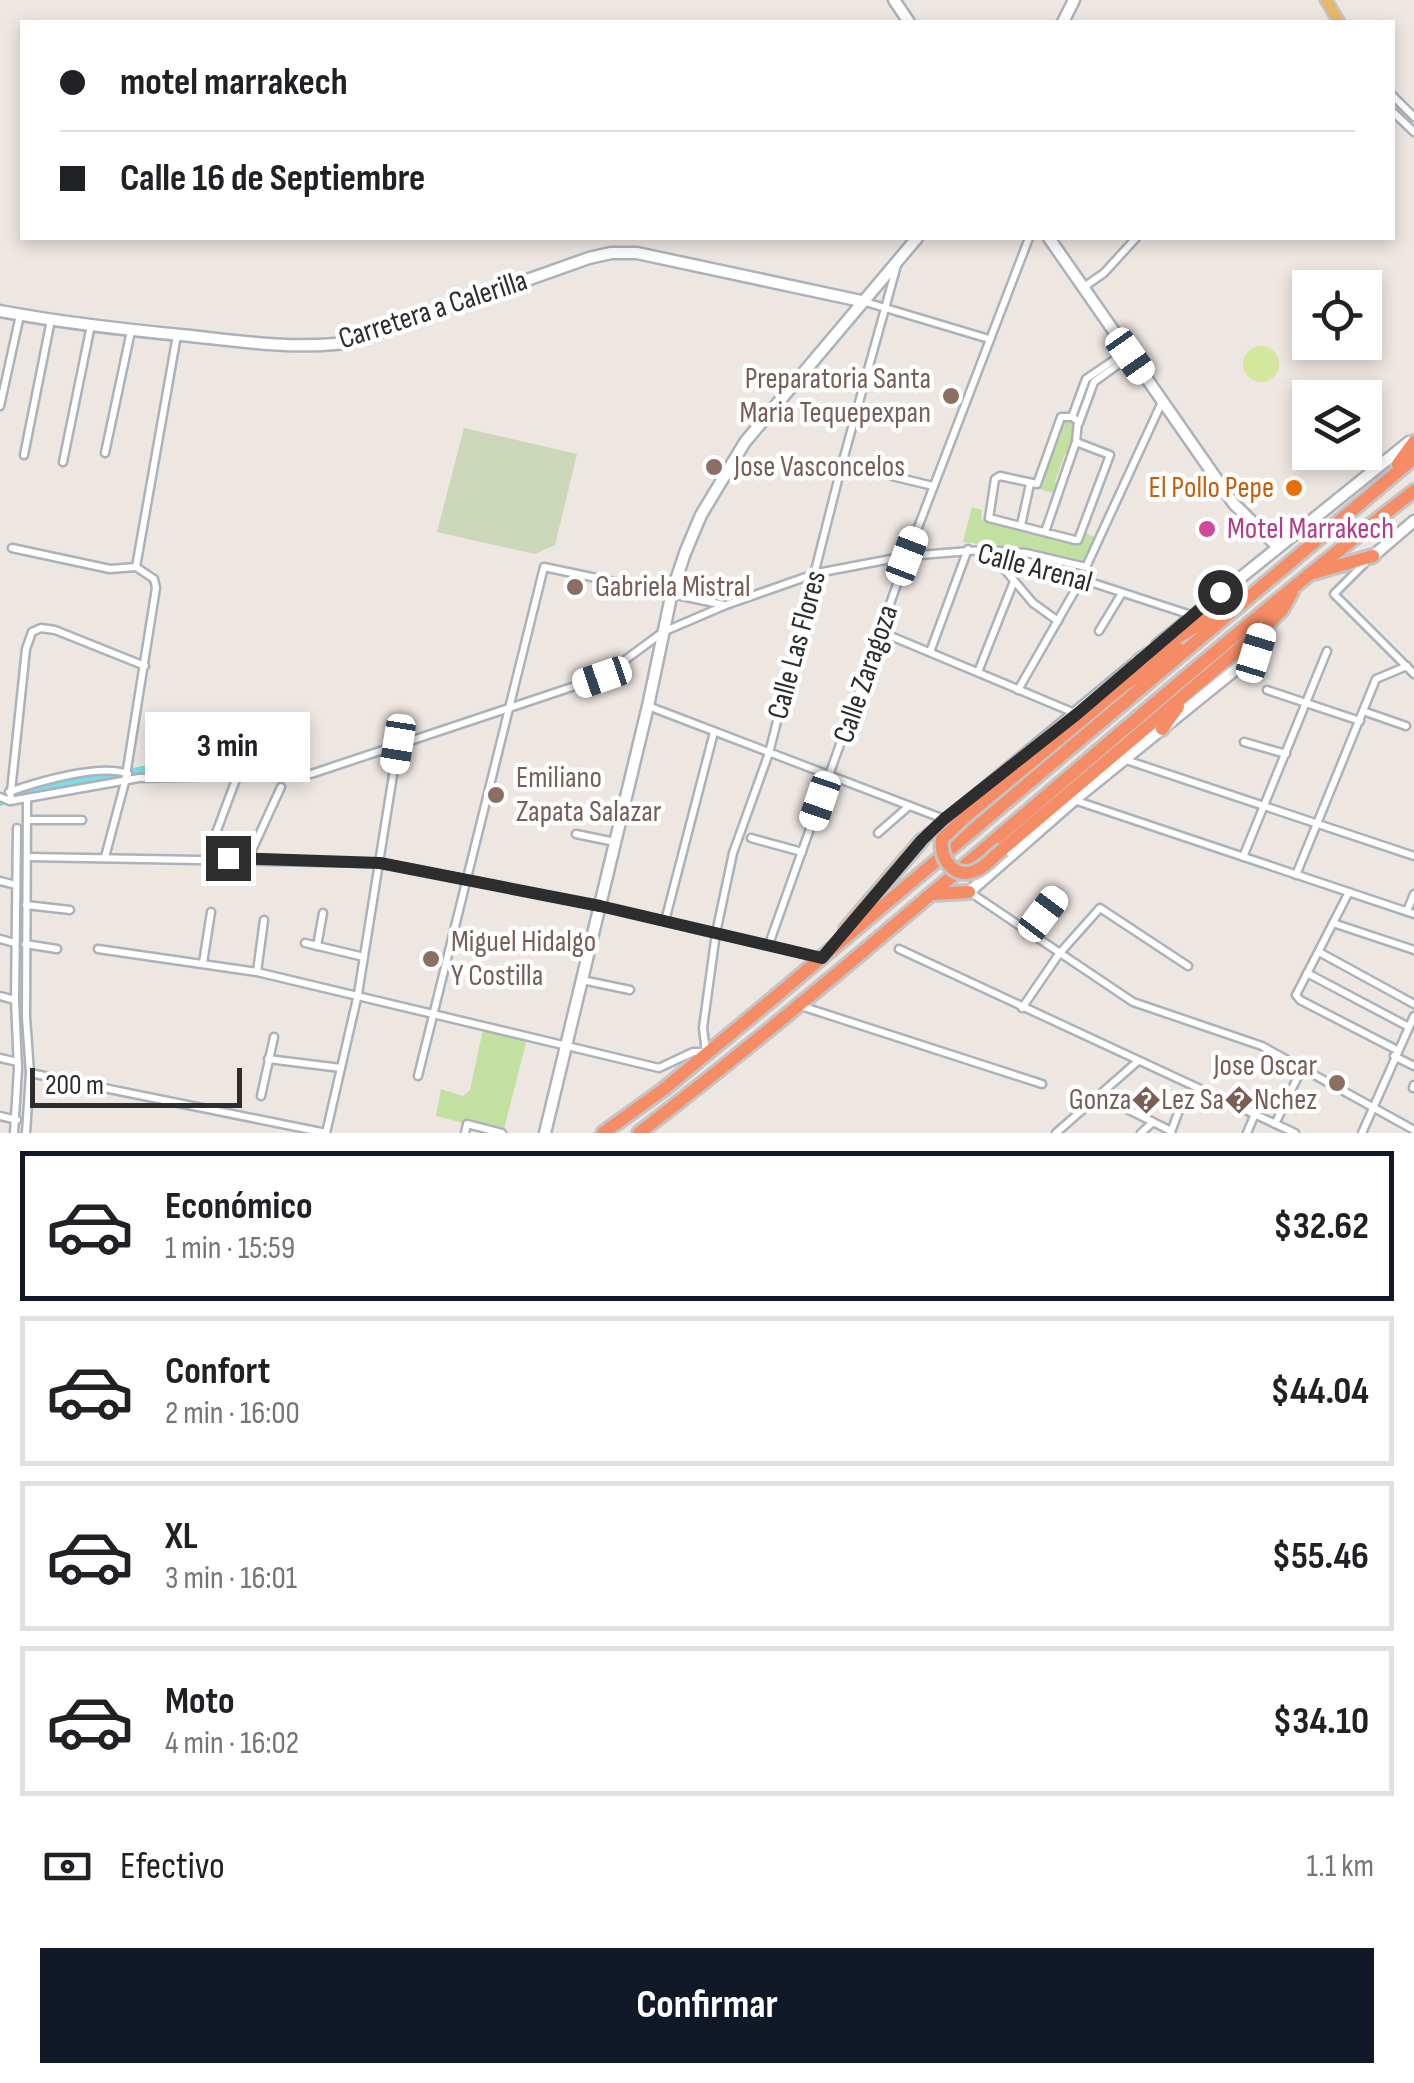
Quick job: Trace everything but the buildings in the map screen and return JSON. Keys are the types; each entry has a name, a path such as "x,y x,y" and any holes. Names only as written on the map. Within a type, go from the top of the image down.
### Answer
{"highway":[{"path":"1384,483 1414,440"},
{"path":"604,1133 664,1089 822,958 1414,458"},
{"path":"639,1133 932,894 1300,580 1414,491"},
{"path":"1256,653 1300,580 1372,556"},
{"path":"1140,660 1273,578"},
{"path":"1226,619 1124,685 964,816 942,839 942,856 950,866 961,872 974,872 1191,690 1266,635"},
{"path":"1162,729 1191,690"},
{"path":"822,958 922,840"},
{"path":"932,894 970,892"}],"street":[{"path":"1395,98 1414,117"},
{"path":"1395,114 1414,132"},
{"name":"Calle Las Flores","path":"706,1052 702,1028 733,853 769,753 904,240"},
{"path":"545,1133 672,592 701,515 746,442 914,240"},
{"name":"Calle Zaragoza","path":"769,944 907,556 1027,240"},
{"path":"1050,240 1234,504 1278,547"},
{"path":"1082,287 1104,273 1134,240"},
{"name":"Carretera a Calerilla","path":"0,311 91,326 276,346 319,346 352,342 611,253 637,253 860,301"},
{"path":"860,301 989,339"},
{"path":"0,406 20,315"},
{"path":"24,454 52,320"},
{"path":"63,462 91,326"},
{"path":"106,453 132,330"},
{"path":"136,567 177,335"},
{"path":"1076,420 1094,382 1129,353"},
{"path":"1045,532 1076,442 1076,420 1086,380 1129,353"},
{"path":"982,550 1026,553 1086,567 1162,401"},
{"path":"1076,420 1059,419 1038,482 1030,484 1000,476 995,479 988,516 1078,540 1111,460 1109,454 1076,442"},
{"path":"922,840 1191,615 1414,440"},
{"path":"842,464 934,486"},
{"path":"1021,526 1030,484"},
{"path":"1414,521 1334,590 1414,674"},
{"path":"12,548 110,568 136,567 156,582 126,778 105,858"},
{"path":"930,652 968,549"},
{"name":"Calle Arenal","path":"9,796 36,782 311,774 602,677 663,632 726,605 816,573 907,556 982,550 994,558 1026,561 1191,615"},
{"path":"994,558 1032,603 1058,620"},
{"path":"418,1076 544,567 726,605"},
{"path":"978,672 1014,581"},
{"path":"1018,690 1077,587"},
{"path":"1099,631 1122,592"},
{"path":"0,796 9,796 27,643 32,632 41,628 56,630 145,666"},
{"path":"880,632 1077,714"},
{"path":"1243,857 1327,651"},
{"path":"1256,653 1074,800 970,892 1134,1002 1262,1046 1414,1130"},
{"path":"1296,874 1378,676 1407,666"},
{"path":"1267,690 1360,721"},
{"path":"648,706 944,819"},
{"path":"1364,711 1406,726"},
{"path":"664,921 714,732"},
{"path":"1244,742 1286,754"},
{"path":"30,1073 326,1133 358,994 398,744"},
{"path":"1124,759 1414,856"},
{"name":"Calle Arenal","path":"9,796 26,798 117,770 126,778"},
{"path":"207,858 238,774"},
{"path":"248,858 281,786"},
{"path":"26,798 25,944 30,1073 26,1133"},
{"path":"1074,800 1410,913 1414,894"},
{"path":"878,833 908,806"},
{"path":"28,820 82,820"},
{"path":"14,1133 18,1062 17,828"},
{"path":"576,834 616,842"},
{"path":"752,838 802,852"},
{"path":"28,857 380,863 600,906 822,958"},
{"path":"0,882 16,885"},
{"path":"1349,892 1296,995 1414,1066"},
{"path":"1028,934 1058,895"},
{"path":"26,905 70,910"},
{"path":"1022,1008 1060,954 1100,908 1188,966"},
{"path":"203,964 210,912"},
{"path":"317,946 323,912"},
{"path":"258,972 264,920"},
{"path":"1333,923 1414,950"},
{"path":"0,939 15,943"},
{"path":"25,944 57,949"},
{"path":"306,944 364,957"},
{"path":"98,949 258,972 659,1068 693,1052 706,1052"},
{"path":"899,950 1295,1133"},
{"path":"1318,952 1414,1004"},
{"path":"1307,973 1409,1027"},
{"path":"582,980 630,990"},
{"path":"0,996 15,1000"},
{"path":"799,1005 1042,1084"},
{"path":"1362,1133 1414,1016"},
{"path":"261,1096 274,1037"},
{"path":"0,1058 18,1062"},
{"path":"268,1058 341,1068"},
{"path":"1056,1133 1138,1060"},
{"path":"1275,1124 1302,1068"},
{"path":"1099,1095 1171,1132 1182,1104"},
{"path":"1246,1133 1255,1114"},
{"path":"0,1116 17,1120"},
{"path":"1141,1133 1153,1122"},
{"path":"466,1128 502,1133"}],"green space":[{"path":"1261,346 1274,351 1279,364 1274,377 1261,382 1248,377 1243,364 1248,351"},
{"path":"1060,420 1072,421 1073,433 1055,482 1055,494 1037,488"},
{"path":"464,428 577,454 555,545 535,554 437,532"},
{"path":"972,507 982,510 981,519 1079,544 1084,532 1096,538 1081,564 1022,549 963,542"},
{"path":"484,1025 528,1035 503,1133 436,1116 441,1089 463,1096 470,1090"}],"waterway":[{"path":"133,772 192,761 261,769"},
{"path":"11,798 29,791 121,774"}],"place":[{"name":"Preparatoria Santa Maria Tequepexpan","path":"951,396"},
{"name":"Jose Vasconcelos","path":"714,467"},
{"name":"El Pollo Pepe","path":"1294,488"},
{"name":"Motel Marrakech","path":"1207,529"},
{"name":"Gabriela Mistral","path":"575,587"},
{"name":"Emiliano Zapata Salazar","path":"496,795"},
{"name":"Miguel Hidalgo Y Costilla","path":"431,959"},
{"name":"Jose Oscar Gonza�Lez Sa�Nchez","path":"1337,1083"}],"route":[{"path":"228,858 380,863 600,906 822,958 944,819 1077,714 1220,592"}]}
